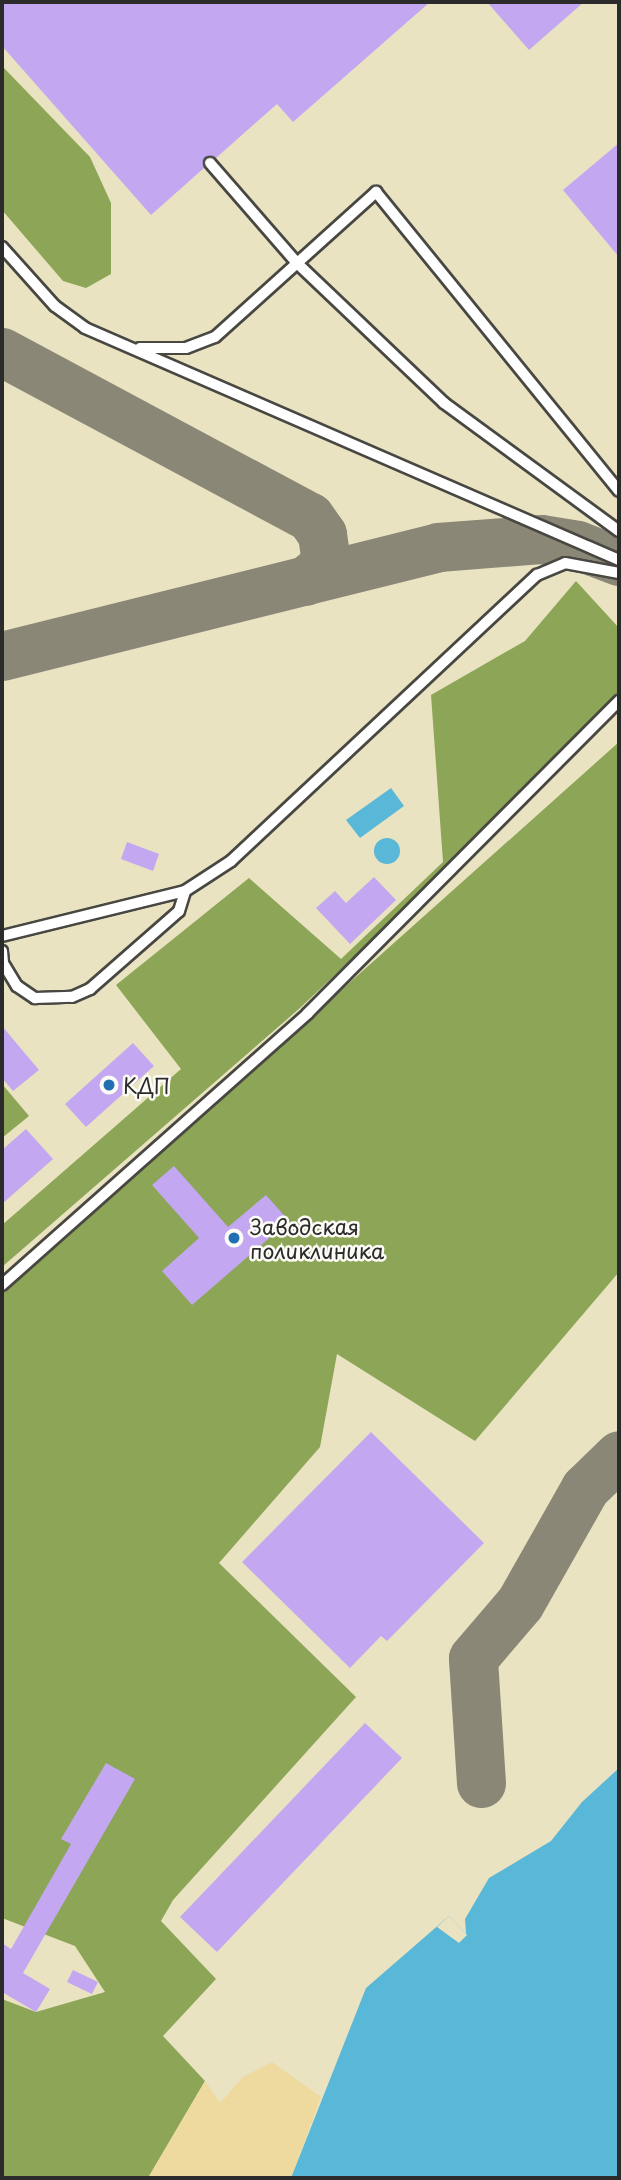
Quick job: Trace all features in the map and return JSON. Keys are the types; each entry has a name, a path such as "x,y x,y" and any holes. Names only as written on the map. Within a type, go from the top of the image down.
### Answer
{"lane":[{"path":"210,163 297,262 444,403 619,531"},
{"path":"132,348 186,348 215,337 376,192 619,491"},
{"path":"2,247 55,306 85,328 619,560"},
{"path":"2,936 185,891 231,861 537,575 565,563 619,573"},
{"path":"2,1285 308,1013 619,701"},
{"path":"2,951 3,963 17,986 35,998 72,997 90,989 179,911 185,891"}],"green space":[{"path":"2,66 90,157 111,203 111,274 86,288 63,281 2,210"},
{"path":"576,581 619,628 619,705 300,1008 2,1267 2,1225 181,1069 116,985 249,878 341,959 443,862 431,695 525,641"},
{"path":"619,742 619,1272 475,1441 337,1354 320,1447 219,1563 356,1697 173,1900 161,1921 216,1979 163,2036 205,2081 148,2178 2,2178 2,1999 36,2012 105,1992 75,1946 2,1918 2,1293"},
{"path":"2,1084 29,1116 2,1138"}],"sand":[{"path":"272,2062 321,2097 291,2178 148,2178 205,2081 220,2103 243,2077"}],"water":[{"path":"391,788 404,806 360,838 346,820"},
{"path":"387,838 396,842 400,851 396,860 387,864 378,860 374,851 378,842"},
{"path":"619,1768 619,2178 291,2178 366,1988 449,1916 466,1934 465,1919 489,1878 551,1841 582,1802"}],"pier":[{"path":"449,1916 467,1935 459,1943 437,1927"}],"building":[{"path":"2,2 430,2 293,122 277,104 216,158 205,157 204,168 151,215 2,46"},
{"path":"487,2 584,2 529,50"},
{"path":"619,143 619,257 563,190"},
{"path":"127,842 159,854 153,871 121,859"},
{"path":"374,877 396,900 350,944 316,908 335,891 346,903"},
{"path":"2,1026 39,1070 13,1091 2,1078"},
{"name":"КДП","path":"133,1043 154,1066 86,1127 65,1104"},
{"path":"26,1129 53,1159 2,1204 2,1150"},
{"name":"Заводская поликлиника","path":"174,1166 228,1227 266,1195 289,1221 192,1305 162,1271 199,1238 152,1185"},
{"path":"371,1432 484,1543 387,1641 381,1636 350,1668 242,1562"},
{"path":"365,1723 402,1758 217,1952 180,1917"},
{"path":"106,1763 135,1779 23,1973 50,1989 36,2012 2,1992 2,1943 11,1949 71,1844 61,1839"},
{"path":"73,1970 98,1982 92,1994 67,1982"}],"taxiway":[{"path":"2,352 310,517 322,534 325,556 323,566 305,581"},
{"path":"2,656 438,547 541,539 577,545 619,561"},
{"path":"481,1783 473,1658 520,1603 585,1488 619,1455"}],"place":[{"name":"КДП","path":"109,1085"},
{"name":"Заводская поликлиника","path":"234,1238"}]}
